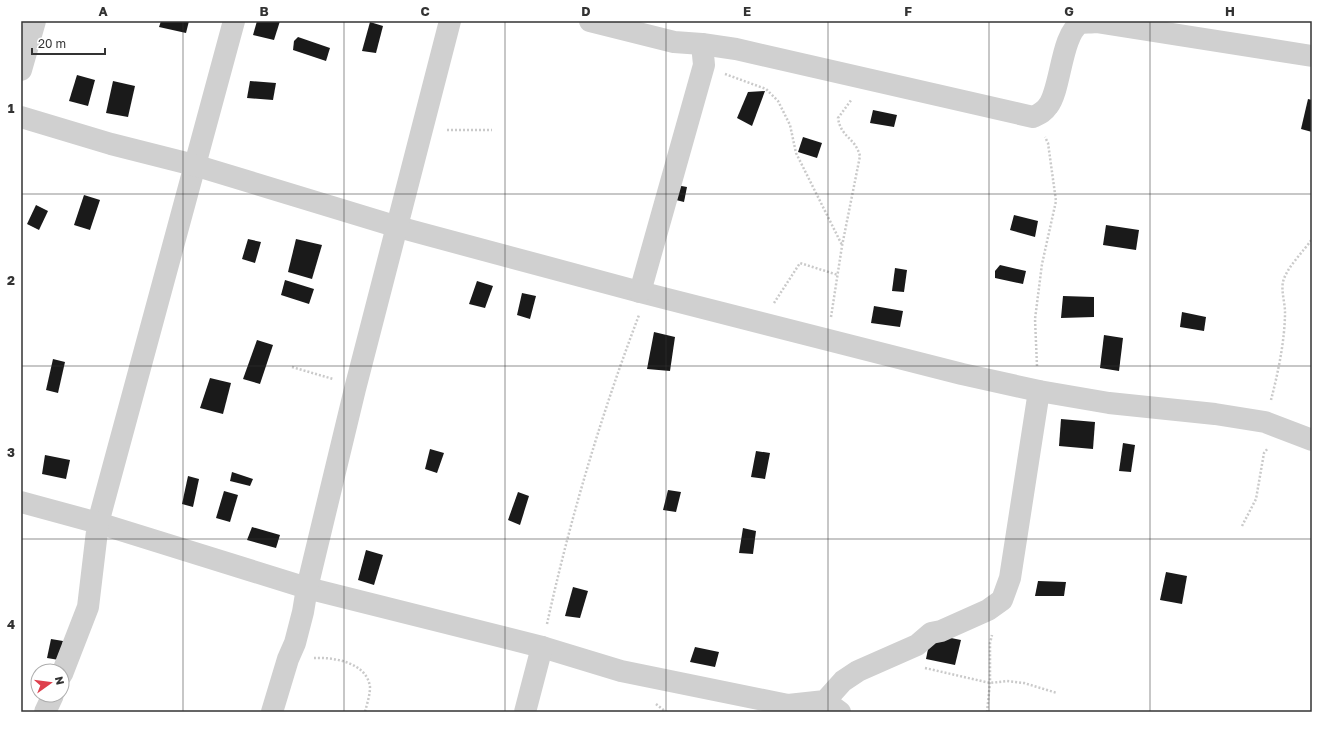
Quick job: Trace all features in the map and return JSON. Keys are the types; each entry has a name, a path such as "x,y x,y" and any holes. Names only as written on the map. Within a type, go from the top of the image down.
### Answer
{"street":[{"path":"21,70 35,21"},
{"path":"66,663 88,607 98,523 234,21"},
{"path":"272,712 288,659 295,642 303,612 307,588 355,389 450,21"},
{"path":"590,21 674,42 736,49 1033,117 1042,113 1049,105 1065,50 1074,28 1082,23 1112,25 1302,53 1312,56"},
{"path":"640,292 704,65 702,44"},
{"path":"21,117 111,144 194,165 398,227 640,292 962,374 1108,404 1215,414 1265,422 1312,440"},
{"path":"21,502 98,523 307,588 542,647 621,671 788,706 832,706 844,681 858,671 917,645 931,633 941,631 988,610 1002,600 1010,578 1039,391"},
{"path":"525,712 542,647"}],"path":[{"path":"704,65 766,90 778,100 790,125 796,153 842,246"},
{"path":"826,339 842,246 860,156 857,146 843,133 838,118 868,79"},
{"path":"1033,117 1048,143 1056,201 1042,264 1035,319 1039,391"},
{"path":"421,137 445,130 492,130"},
{"path":"1265,422 1277,376 1284,320 1283,282 1293,262 1303,253 1312,239"},
{"path":"761,323 800,263 838,275"},
{"path":"542,647 563,551 596,440 639,314 640,292"},
{"path":"292,367 328,377 355,389"},
{"path":"1242,526 1256,499 1264,453 1275,438 1289,430"},
{"path":"987,712 990,683 990,643 1002,600"},
{"path":"288,659 323,658 355,665 367,676 370,688 365,712"},
{"path":"918,669 926,668 990,683 1007,681 1024,683 1057,693"}],"building":[{"path":"161,21 189,21 186,33 159,27"},
{"path":"257,21 280,21 274,40 253,35"},
{"path":"370,22 383,26 376,53 362,51"},
{"path":"298,37 330,48 326,61 293,50 294,41"},
{"path":"77,75 95,80 88,106 69,101"},
{"path":"113,81 135,86 128,117 106,113"},
{"path":"250,81 276,83 273,100 247,98"},
{"path":"765,91 752,126 737,118 748,92"},
{"path":"1308,99 1312,100 1312,132 1301,129"},
{"path":"873,110 897,115 894,127 870,123"},
{"path":"803,137 822,143 817,158 798,152"},
{"path":"676,185 687,187 684,202 672,199"},
{"path":"84,195 100,200 90,230 74,225"},
{"path":"36,205 48,211 39,230 27,224"},
{"path":"1014,215 1038,221 1035,237 1010,230"},
{"path":"1106,225 1139,230 1136,250 1103,245"},
{"path":"248,239 261,242 255,263 242,259"},
{"path":"296,239 322,245 312,279 288,272"},
{"path":"1000,265 1026,271 1023,284 995,278 995,271"},
{"path":"895,268 907,270 904,292 892,291"},
{"path":"285,280 314,289 309,304 281,295"},
{"path":"477,281 493,286 485,308 469,304"},
{"path":"522,293 536,296 530,319 517,315"},
{"path":"1063,296 1094,297 1094,317 1061,318"},
{"path":"874,306 903,311 900,327 871,323"},
{"path":"1182,312 1206,317 1204,331 1180,327"},
{"path":"654,332 675,337 670,371 647,369"},
{"path":"1104,335 1123,338 1119,371 1100,368"},
{"path":"257,340 273,345 260,384 243,379"},
{"path":"53,359 65,362 58,393 46,390"},
{"path":"210,378 231,383 223,414 200,408"},
{"path":"1061,419 1095,422 1093,449 1059,446"},
{"path":"1123,443 1135,445 1131,472 1119,471"},
{"path":"430,449 444,453 437,473 425,469"},
{"path":"756,451 770,453 765,479 751,477"},
{"path":"45,455 70,460 66,479 42,474"},
{"path":"232,472 253,479 250,486 230,481"},
{"path":"188,476 199,479 193,507 182,504"},
{"path":"668,490 681,492 676,512 663,510"},
{"path":"224,491 238,495 230,522 216,518"},
{"path":"518,492 529,496 520,525 508,520"},
{"path":"252,527 280,535 276,548 247,540"},
{"path":"743,528 756,531 753,554 739,553"},
{"path":"366,550 383,555 374,585 358,580"},
{"path":"1166,572 1187,576 1182,604 1160,600"},
{"path":"1038,581 1066,582 1064,596 1035,596"},
{"path":"573,587 588,591 580,618 565,616"},
{"path":"931,634 961,640 955,665 926,659"},
{"path":"51,639 63,641 59,660 47,658"},
{"path":"695,647 719,652 715,667 690,662"}]}
